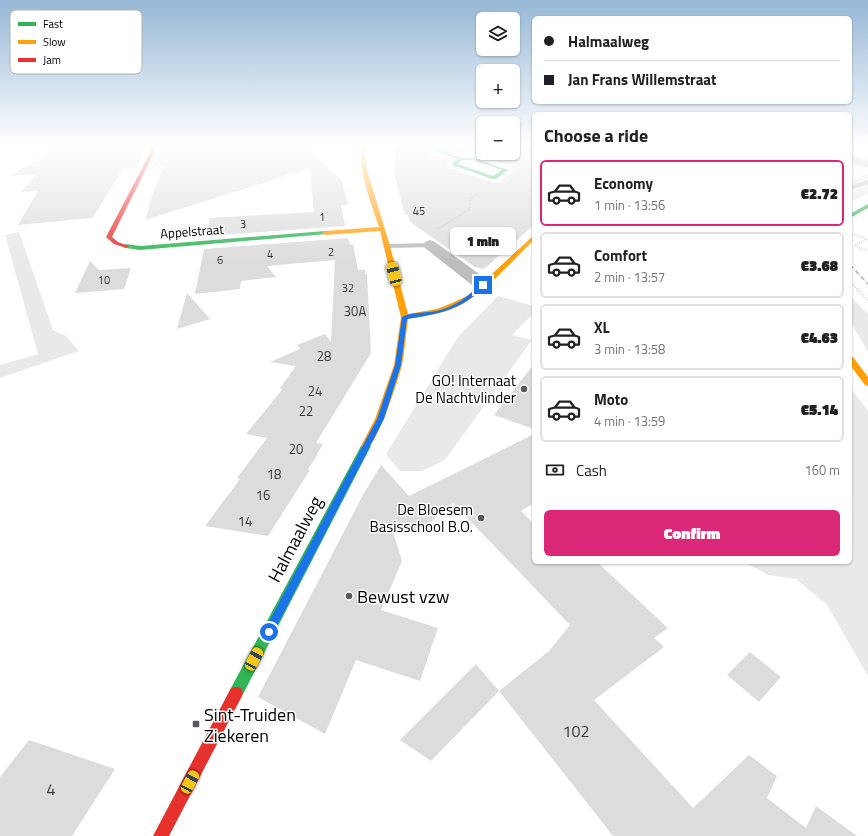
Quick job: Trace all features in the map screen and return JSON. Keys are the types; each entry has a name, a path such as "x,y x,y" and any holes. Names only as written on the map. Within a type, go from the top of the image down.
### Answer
{"street":[{"name":"Appelstraat","path":"135,184 109,237 113,243 124,247 140,248 382,229"},
{"name":"Halmaalweg","path":"161,836 380,419 398,365 405,317 387,246 369,184"},
{"path":"852,215 868,206"},
{"path":"405,317 432,313 450,308 471,296 532,239"},
{"path":"430,245 483,285"},
{"path":"852,362 868,383"}],"lane":[{"path":"852,187 862,184"},
{"path":"387,246 430,245"}],"path":[{"path":"412,245 470,209 470,199 487,184"},
{"path":"852,234 867,239 855,245 868,251"},
{"path":"852,283 868,301"}],"shaded area":[{"path":"852,184 868,184 868,194 852,201 852,192 860,189 852,186"},
{"path":"19,232 53,330 66,336 79,351 0,378 0,365 38,354 5,235"},
{"path":"498,296 532,305 532,315 512,335 532,340 445,460 422,471 400,471 386,454 458,337"},
{"path":"852,298 868,314 868,352 852,324"},
{"path":"852,390 868,411 868,676 827,605 796,579 768,575 749,564 852,564"}],"building":[{"path":"28,184 114,184 92,218 18,225 38,191 21,192"},
{"path":"157,184 259,184 145,220 151,202 149,203"},
{"path":"311,184 343,184 348,205 341,205 345,226 206,236 210,218 314,212"},
{"path":"397,184 532,184 532,227 484,269 475,267 410,222 408,215 405,215"},
{"path":"348,238 350,245 353,244 358,270 365,270 365,274 367,274 371,353 316,443 323,444 308,469 310,470 268,536 205,526 240,479 237,478 267,438 246,434 282,390 280,388 296,366 270,362 300,349 297,345 325,334 331,342 335,260 267,266 276,277 241,281 240,289 195,294 204,249"},
{"path":"90,261 99,270 131,268 124,289 75,293"},
{"path":"187,293 210,319 177,329"},
{"name":"GO! Internaat De Nachtvlinder","path":"532,367 532,428 494,415"},
{"path":"532,435 532,504 521,511 532,522 532,564 599,564 668,628 654,638 664,647 594,700 693,808 749,755 777,776 767,798 806,828 816,806 857,836 613,836 499,691 549,651 570,625 453,503 432,521 413,532 391,526 402,561 381,610 438,628 420,681 356,660 325,734 258,697 364,493 381,465 409,496"},
{"path":"750,652 781,677 759,702 727,675"},
{"path":"476,664 499,691 431,761 400,740"},
{"path":"29,740 115,769 72,836 0,836 0,777"}],"railway":[{"path":"852,267 868,284"}],"traffic: fast":[{"path":"852,215 868,206"},
{"path":"126,246 140,248 325,233"},
{"path":"236,693 366,446"}],"traffic: slow":[{"path":"366,446 380,419 398,365 405,317 387,246 369,184"},
{"path":"325,233 381,229"},
{"path":"405,317 439,311 455,305 471,296 532,239"},
{"path":"852,362 868,383"}],"traffic: jam":[{"path":"126,246 116,243 109,237 136,184"},
{"path":"161,836 236,693"}],"place":[{"name":"GO! Internaat De Nachtvlinder","path":"524,389"},
{"name":"De Bloesem Basisschool B.O.","path":"481,518"},
{"name":"Bewust vzw","path":"349,596"},
{"name":"Sint-Truiden Ziekeren","path":"196,724"}],"route":[{"path":"269,632 380,419 398,365 405,317 426,315 450,308 461,303 483,285"}]}
